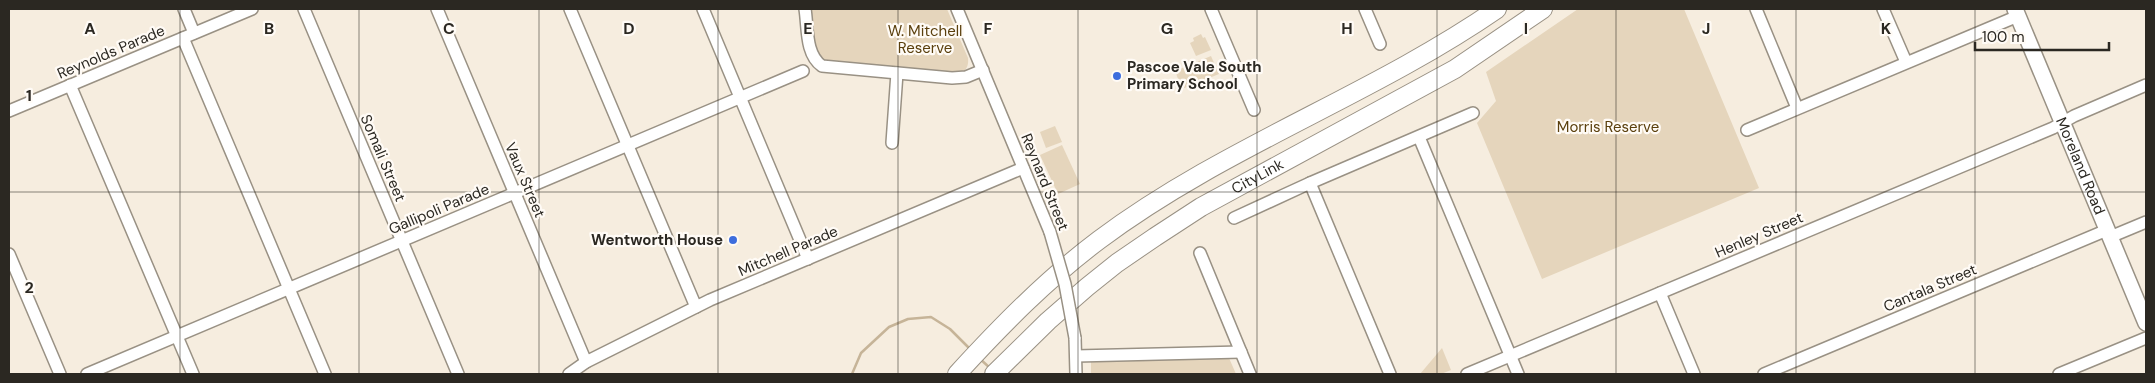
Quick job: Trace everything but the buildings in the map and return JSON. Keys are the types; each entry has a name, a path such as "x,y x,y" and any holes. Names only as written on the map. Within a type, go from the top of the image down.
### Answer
{"highway":[{"name":"CityLink","path":"961,370 1025,302 1100,239 1152,204 1243,151 1432,50 1497,9"},
{"name":"CityLink","path":"994,374 1048,321 1117,263 1155,237 1209,203 1455,69 1543,9"}],"main road":[{"name":"Moreland Road","path":"2017,12 2146,324"}],"street":[{"path":"184,9 189,35 289,289 325,374"},
{"name":"Reynolds Parade","path":"9,111 252,9"},
{"name":"Somali Street","path":"304,9 458,374"},
{"name":"Vaux Street","path":"437,9 586,362"},
{"path":"570,9 696,307"},
{"path":"703,9 808,259"},
{"path":"806,9 810,50 817,62 827,67 959,77 983,70"},
{"name":"Reynard Street","path":"957,9 1050,232 1065,284 1075,338 1076,374"},
{"path":"1211,9 1254,110"},
{"path":"1366,9 1380,44"},
{"path":"1756,9 1797,108"},
{"path":"1884,9 1906,62"},
{"path":"1747,130 2017,12"},
{"name":"Gallipoli Parade","path":"88,374 803,71"},
{"path":"892,143 897,73"},
{"path":"70,85 193,374"},
{"name":"Henley Street","path":"1467,374 2053,128 2062,122 2146,85"},
{"path":"1234,218 1473,113"},
{"path":"1419,137 1518,374"},
{"name":"Mitchell Parade","path":"569,374 586,362 696,307 1024,168"},
{"path":"1310,183 1390,374"},
{"name":"Cantala Street","path":"1764,374 2109,234 2146,222"},
{"path":"1200,253 1250,374"},
{"path":"9,254 60,374"},
{"path":"1660,294 1694,374"},
{"path":"2059,374 2146,338"},
{"path":"1076,356 1241,352"}],"green space":[{"name":"W. Mitchell Reserve","path":"810,9 947,9 968,58 968,64 965,70 958,73 826,62 817,52 814,45"},
{"name":"Morris Reserve","path":"1578,9 1684,9 1759,188 1542,279 1477,123 1496,101 1486,72"},
{"path":"1201,34 1203,38 1205,37 1211,50 1196,56 1190,43 1194,41 1193,38"},
{"path":"1211,56 1219,74 1182,89 1175,71"},
{"path":"1055,126 1062,142 1046,148 1040,132"},
{"path":"1062,145 1080,184 1058,194 1040,155"},
{"path":"1442,348 1451,370 1441,374 1420,374"},
{"path":"1229,358 1236,374 1091,374 1091,362"}],"waterway":[{"path":"852,374 861,353 889,327 908,319 931,317 950,329 970,349"},
{"path":"979,358 990,368"}],"place":[{"name":"Pascoe Vale South Primary School","path":"1117,76"},
{"name":"Wentworth House","path":"733,240"}]}
